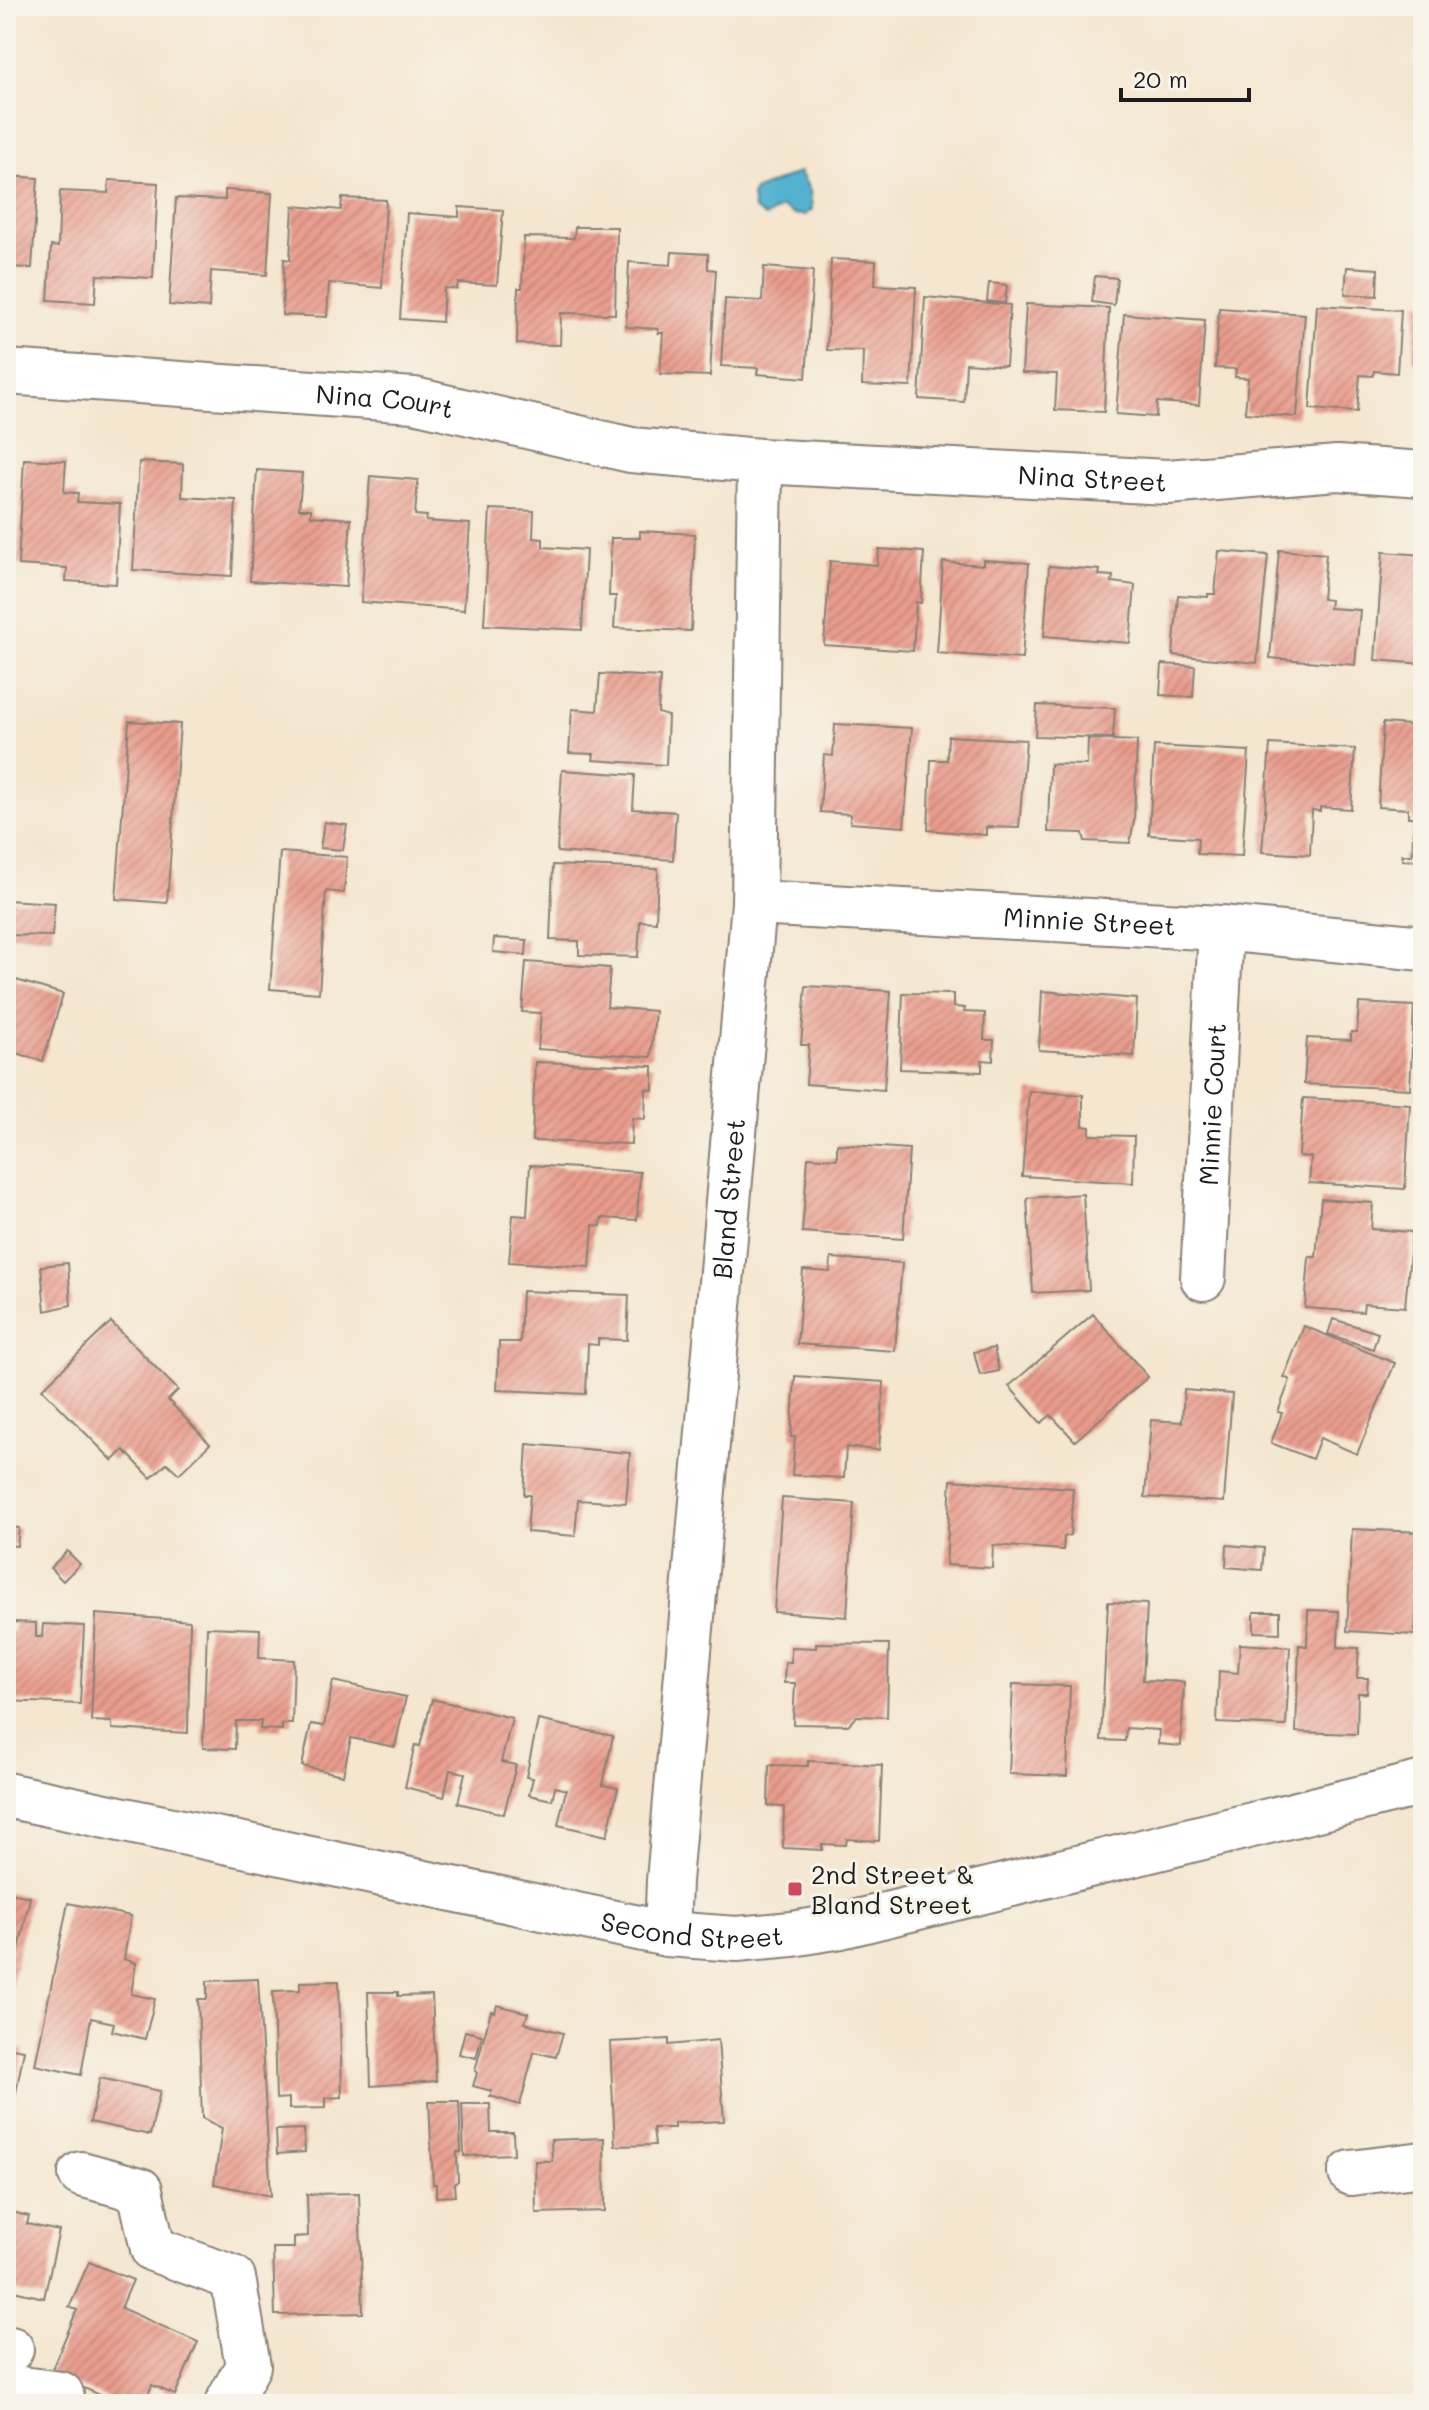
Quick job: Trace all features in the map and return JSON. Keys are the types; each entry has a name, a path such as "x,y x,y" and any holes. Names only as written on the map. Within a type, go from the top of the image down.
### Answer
{"street":[{"name":"Nina Court","path":"6,372 414,400 631,450 760,461"},
{"name":"Nina Street","path":"760,461 1168,482 1337,468 1423,474"},
{"name":"Bland Street","path":"667,1934 669,1881 754,903 760,461"},
{"name":"Minnie Street","path":"754,903 1221,928 1423,948"},
{"name":"Minnie Court","path":"1203,1278 1221,928"},
{"name":"Second Street","path":"6,1795 667,1934 737,1939 841,1926 1423,1783"},
{"path":"1351,2173 1423,2164"},
{"path":"81,2174 140,2190 153,2249 233,2278 248,2366 227,2404"},
{"path":"8,2363 61,2394"}],"water":[{"path":"800,172 810,191 812,209 805,215 793,214 782,207 765,217 754,209 754,191"}],"building":[{"path":"6,176 38,178 32,268 6,267"},
{"path":"109,180 158,183 153,278 97,275 95,303 48,300 51,246 58,247 60,191 108,193"},
{"path":"225,190 272,193 267,275 211,271 209,308 169,305 176,198 225,200"},
{"path":"342,198 386,200 382,288 329,283 327,317 282,315 284,259 290,260 293,206 341,210"},
{"path":"459,207 503,210 497,285 458,283 457,289 444,288 442,322 400,319 407,213 459,217"},
{"path":"575,227 617,227 615,314 561,313 560,345 517,344 518,288 522,288 524,237 574,238"},
{"path":"672,252 708,254 708,269 716,270 710,376 660,374 663,333 658,333 658,329 626,327 629,262 671,265"},
{"path":"831,259 876,261 875,285 916,287 911,387 862,385 863,351 827,350"},
{"path":"764,267 813,271 806,378 757,374 758,368 721,366 725,299 762,301"},
{"path":"1347,267 1378,269 1377,296 1345,294"},
{"path":"1095,276 1117,278 1114,305 1092,302"},
{"path":"989,283 1007,285 1005,303 987,301"},
{"path":"925,297 1010,305 1006,366 966,363 964,402 919,399"},
{"path":"1417,302 1423,302 1423,362 1413,361"},
{"path":"1026,304 1109,308 1104,412 1055,410 1057,374 1022,373"},
{"path":"1317,305 1401,310 1397,373 1374,371 1373,376 1360,375 1357,412 1310,409"},
{"path":"1219,308 1305,314 1297,417 1245,413 1248,378 1235,377 1236,369 1215,368"},
{"path":"1124,314 1205,320 1199,405 1157,402 1156,417 1116,414"},
{"path":"24,459 66,461 64,492 78,493 77,502 120,504 116,584 66,581 67,568 18,565"},
{"path":"139,462 183,464 182,497 236,500 232,576 133,570"},
{"path":"257,470 302,473 299,509 311,509 311,516 351,519 346,587 250,581"},
{"path":"370,476 418,480 415,515 427,516 426,521 470,524 464,610 361,602"},
{"path":"490,509 534,511 533,538 543,539 543,547 586,550 582,630 484,625"},
{"path":"640,531 695,534 691,631 614,628 616,596 609,596 611,538 640,538"},
{"path":"879,549 924,552 921,603 916,602 913,651 824,645 830,561 877,565"},
{"path":"1279,550 1326,554 1322,599 1330,600 1329,608 1360,610 1355,665 1270,658"},
{"path":"1219,551 1268,555 1257,663 1173,655 1178,595 1208,597 1208,594 1215,594"},
{"path":"1383,552 1423,555 1423,664 1375,660"},
{"path":"983,560 1029,563 1022,659 937,653 943,562 983,565"},
{"path":"1049,566 1100,570 1099,575 1113,576 1112,582 1135,585 1130,643 1044,636"},
{"path":"1162,664 1195,666 1193,697 1160,695"},
{"path":"600,674 660,677 658,713 668,716 666,765 593,760 594,754 569,753 572,709 597,711"},
{"path":"1037,705 1115,708 1113,738 1035,736"},
{"path":"129,721 180,724 167,903 116,899"},
{"path":"1383,723 1423,726 1423,861 1402,860 1402,855 1412,855 1414,817 1408,817 1408,809 1378,807"},
{"path":"835,724 912,728 904,827 850,823 850,814 820,812 824,755 833,756"},
{"path":"948,736 1026,740 1019,828 986,827 986,835 928,830 931,760 947,760"},
{"path":"1088,739 1137,741 1134,821 1130,843 1085,841 1083,833 1048,832 1050,764 1087,765"},
{"path":"1270,744 1355,749 1351,809 1320,807 1320,811 1312,810 1310,855 1262,852"},
{"path":"1154,746 1249,751 1242,856 1197,854 1198,838 1149,835"},
{"path":"562,770 635,775 633,809 676,812 673,860 557,852"},
{"path":"324,822 347,825 343,850 320,848"},
{"path":"280,852 347,857 344,893 326,891 319,993 270,989"},
{"path":"553,865 658,869 656,922 640,921 638,957 579,955 579,941 550,940"},
{"path":"6,900 55,903 52,936 6,935"},
{"path":"494,938 527,940 526,955 493,952"},
{"path":"526,962 610,968 607,1007 655,1011 651,1057 538,1049 541,1013 522,1012"},
{"path":"6,977 63,994 43,1061 6,1050"},
{"path":"806,986 891,991 884,1090 806,1084 809,1045 801,1045"},
{"path":"1042,991 1137,999 1134,1056 1039,1050"},
{"path":"903,993 953,994 953,1007 965,1008 964,1012 985,1013 984,1040 994,1040 993,1061 982,1060 982,1072 900,1069"},
{"path":"1359,1003 1414,1006 1410,1089 1304,1084 1307,1038 1351,1040 1351,1032 1357,1032"},
{"path":"535,1062 653,1066 653,1090 646,1089 645,1119 632,1118 631,1144 532,1141"},
{"path":"1029,1091 1083,1095 1083,1126 1090,1127 1090,1135 1134,1136 1133,1183 1022,1176"},
{"path":"1303,1098 1410,1104 1405,1189 1309,1183 1311,1157 1299,1156"},
{"path":"837,1144 909,1149 903,1239 802,1232 808,1157 837,1159"},
{"path":"530,1165 640,1172 637,1220 602,1218 601,1226 593,1225 590,1267 509,1262 513,1215 527,1216"},
{"path":"1083,1194 1089,1290 1033,1293 1027,1198"},
{"path":"1321,1199 1373,1203 1371,1229 1412,1232 1405,1307 1364,1304 1363,1312 1305,1308 1309,1257 1316,1257"},
{"path":"831,1258 902,1263 895,1351 797,1344 803,1270 830,1272"},
{"path":"68,1263 71,1305 45,1311 41,1266"},
{"path":"522,1291 629,1295 627,1340 598,1339 598,1345 588,1344 586,1394 497,1390 499,1342 520,1342"},
{"path":"1093,1314 1148,1377 1075,1441 1051,1415 1041,1423 1009,1386"},
{"path":"1333,1319 1378,1333 1373,1349 1328,1334"},
{"path":"111,1322 178,1390 168,1400 210,1444 179,1474 167,1463 151,1478 124,1450 113,1461 42,1389"},
{"path":"1304,1326 1395,1363 1357,1454 1320,1438 1312,1459 1271,1443 1290,1380 1284,1377"},
{"path":"994,1348 999,1371 980,1375 974,1352"},
{"path":"795,1376 884,1382 879,1450 846,1447 844,1478 792,1475"},
{"path":"1184,1390 1232,1394 1224,1502 1145,1497 1151,1420 1182,1422"},
{"path":"527,1444 630,1453 626,1503 578,1500 575,1536 527,1532 530,1495 524,1495"},
{"path":"951,1480 1073,1488 1070,1535 1064,1537 1063,1550 993,1545 992,1568 946,1565"},
{"path":"782,1498 854,1503 847,1617 774,1612"},
{"path":"6,1527 19,1528 17,1546 6,1545"},
{"path":"1352,1529 1420,1532 1415,1635 1347,1631"},
{"path":"1227,1545 1264,1548 1262,1570 1226,1567"},
{"path":"67,1551 80,1564 63,1581 50,1568"},
{"path":"1108,1602 1147,1604 1143,1680 1184,1682 1181,1746 1158,1744 1159,1730 1126,1728 1125,1741 1101,1740"},
{"path":"1308,1610 1339,1611 1338,1647 1359,1648 1357,1678 1368,1678 1367,1693 1358,1693 1357,1734 1296,1732 1299,1645 1307,1646"},
{"path":"1254,1612 1280,1612 1280,1633 1254,1632"},
{"path":"96,1614 190,1621 188,1733 112,1729 112,1722 91,1721"},
{"path":"14,1622 36,1623 36,1637 42,1637 43,1624 84,1626 80,1704 6,1701 6,1632 14,1632"},
{"path":"207,1627 260,1629 259,1658 294,1660 292,1724 282,1724 282,1730 260,1729 261,1721 236,1721 235,1749 203,1748"},
{"path":"816,1643 889,1644 887,1717 857,1716 848,1725 793,1724 795,1683 784,1683 785,1662 791,1662 791,1647 816,1648"},
{"path":"1240,1644 1290,1647 1286,1726 1217,1723 1219,1671 1238,1673"},
{"path":"333,1681 406,1697 395,1747 351,1738 343,1775 302,1766 311,1724 324,1726"},
{"path":"1013,1684 1070,1686 1067,1776 1009,1774"},
{"path":"432,1699 512,1718 501,1762 516,1765 504,1814 458,1803 465,1773 450,1770 444,1797 405,1787 415,1745 420,1746"},
{"path":"538,1720 613,1736 603,1785 618,1788 607,1836 558,1825 566,1790 555,1787 552,1800 529,1795 533,1778 526,1777"},
{"path":"808,1761 882,1765 879,1841 847,1839 846,1845 822,1844 822,1850 783,1848 784,1807 768,1806 769,1765 808,1766"},
{"path":"6,1892 30,1897 7,2006 6,2006"},
{"path":"68,1903 131,1916 124,1959 136,1963 131,1994 155,1999 145,2039 112,2031 114,2023 91,2018 81,2075 35,2065"},
{"path":"258,1979 271,2196 214,2184 222,2128 202,2118 198,1999 207,1999 207,1981"},
{"path":"339,1981 342,2097 326,2098 326,2108 289,2109 289,2098 276,2099 273,1991 300,1990 300,1982"},
{"path":"368,1992 398,1992 398,1996 432,1995 436,2081 371,2086"},
{"path":"497,2005 528,2013 525,2023 563,2033 556,2057 534,2052 520,2105 490,2096 492,2091 473,2086 491,2011 495,2012"},
{"path":"465,2031 482,2035 476,2058 459,2054"},
{"path":"669,2039 669,2045 718,2040 724,2121 674,2123 674,2128 653,2128 655,2145 615,2146 610,2042"},
{"path":"6,2047 24,2050 14,2103 6,2101"},
{"path":"100,2078 160,2091 150,2135 90,2122"},
{"path":"429,2101 459,2101 461,2152 457,2152 455,2196 436,2197"},
{"path":"462,2104 490,2104 491,2132 513,2132 514,2154 464,2156"},
{"path":"304,2129 305,2152 277,2154 276,2130"},
{"path":"604,2138 605,2211 536,2213 535,2161 552,2161 551,2140"},
{"path":"359,2193 363,2313 275,2315 273,2248 294,2248 294,2237 308,2236 307,2194"},
{"path":"6,2211 29,2216 27,2224 59,2231 44,2298 9,2290 6,2298"},
{"path":"89,2262 133,2280 121,2308 198,2342 175,2395 152,2385 144,2404 122,2404 50,2374 77,2310 69,2307"}],"place":[{"name":"2nd Street & Bland Street","path":"795,1889"}]}
